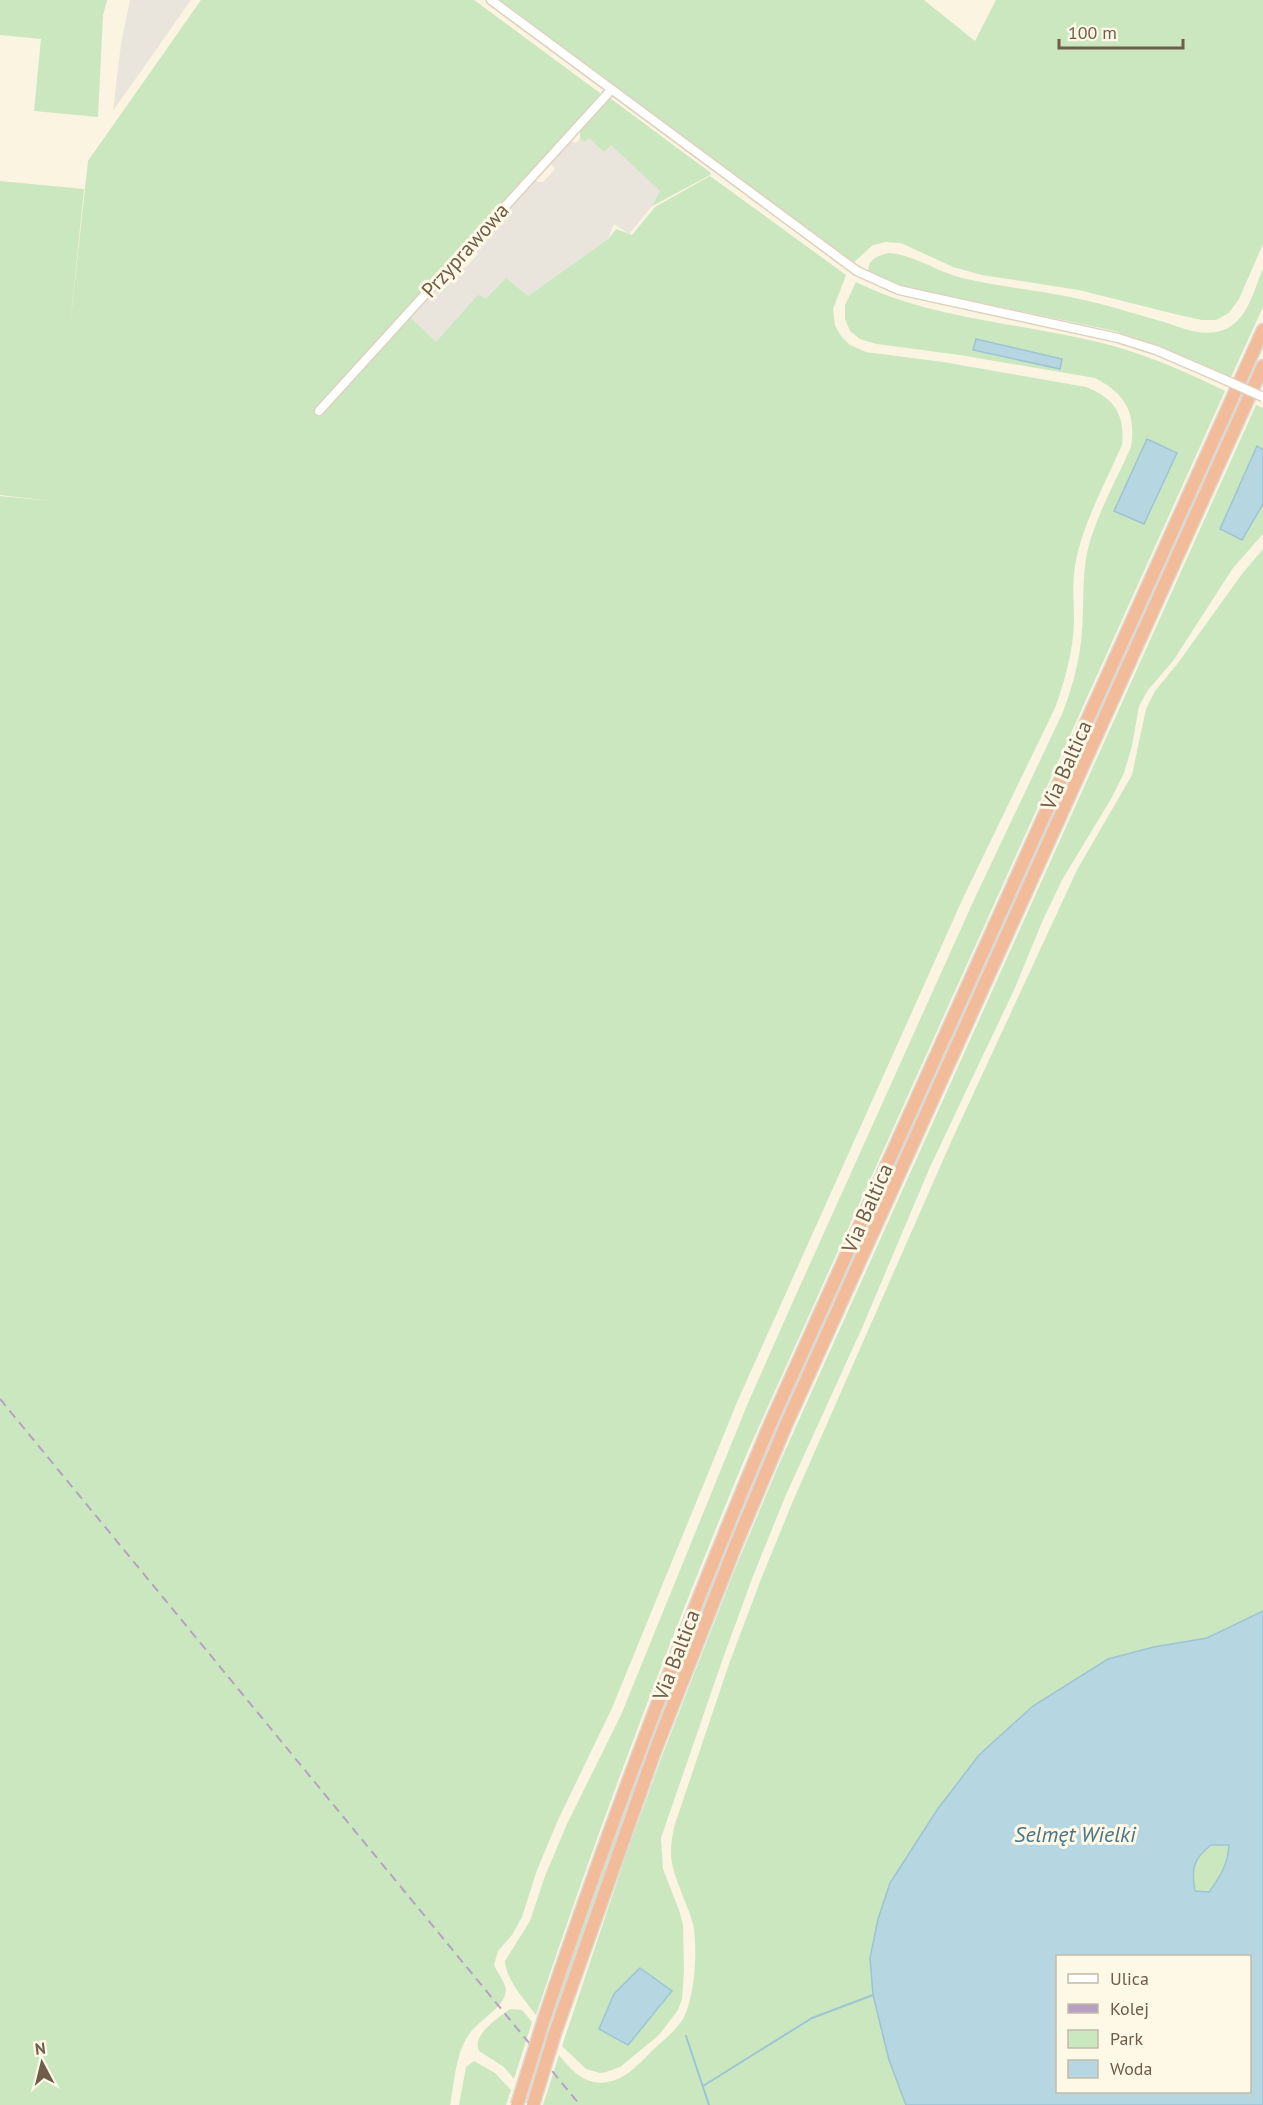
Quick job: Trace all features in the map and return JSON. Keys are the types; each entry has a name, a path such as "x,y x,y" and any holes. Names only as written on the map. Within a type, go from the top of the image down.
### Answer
{"highway":[{"name":"Via Baltica","path":"517,2105 544,2019 640,1747 722,1538 771,1422 1263,330"},
{"name":"Via Baltica","path":"533,2105 555,2033 655,1751 732,1553 786,1425 1263,366"}],"street":[{"path":"491,0 793,226 857,271 876,281 899,290 932,298 1118,338 1156,350 1263,397"},
{"name":"Przyprawowa","path":"319,411 611,90"}],"shaded area":[{"path":"130,0 191,0 113,111 121,44"},
{"path":"608,100 710,175 652,206 629,234 614,224 608,239 528,296 480,369 405,325 457,267 465,268 478,254 473,250 535,181 543,182 555,169 551,164 572,141 575,143 578,141 580,131"}],"green space":[{"path":"0,0 107,0 103,15 98,117 34,111 41,39 0,35"},
{"path":"201,0 474,0 600,93 597,100 315,411 321,416 410,317 436,342 478,295 486,299 506,278 528,296 608,239 616,229 632,235 655,207 710,176 846,275 833,309 835,326 850,345 866,352 943,362 1086,387 1111,402 1120,416 1122,425 1122,445 1095,504 1078,550 1074,580 1072,644 1055,708 963,898 738,1400 612,1708 558,1820 537,1870 522,1917 512,1935 498,1951 494,1965 504,1984 505,1995 503,2000 470,2033 461,2049 450,2105 0,2105 0,496 51,501 0,495 0,181 84,189 70,327 88,161"},
{"path":"497,0 924,0 975,41 996,0 1263,0 1263,244 1239,299 1229,313 1216,320 1183,316 1079,290 982,275 953,267 901,243 886,242 873,245 853,263"},
{"path":"610,98 711,173 710,175 652,206 660,191 611,145 604,152 589,138 584,142 580,138 580,131"},
{"path":"889,253 908,257 962,278 1086,300 1202,333 1226,329 1240,318 1263,269 1263,307 1231,377 1156,345 1115,331 901,286 868,271 872,261 878,256"},
{"path":"856,282 882,294 937,310 1118,347 1190,374 1225,391 747,1453 636,1732 536,2015 512,1982 505,1961 530,1921 545,1876 567,1824 621,1715 748,1403 973,902 1063,712 1080,652 1087,553 1100,513 1131,447 1132,424 1126,406 1114,391 1095,378 960,355 877,344 860,339 850,331 845,319 845,305"},
{"path":"1238,397 1242,399 735,1534 643,1768 551,2027 549,2024 611,1839 685,1644 776,1424"},
{"path":"1256,405 1263,408 1263,534 1233,568 1173,661 1148,690 1139,706 1132,746 1124,773 1062,880 1014,990 930,1167 862,1328 785,1497 722,1661 661,1838 663,1869 683,1925 684,1971 682,1999 678,2010 659,2035 620,2067 600,2073 586,2069 562,2046 628,1849 737,1564 780,1462"},
{"path":"1263,549 1263,1611 1207,1638 1154,1647 1108,1659 1058,1955 1056,1955 1056,2093 1263,2105 543,2105 559,2055 581,2077 595,2082 612,2081 635,2068 674,2031 683,2019 693,1986 695,1946 693,1924 671,1859 674,1827 729,1664 761,1579 951,1142 1077,870 1132,775 1146,709 1155,691"},
{"path":"1211,1845 1229,1845 1225,1864 1209,1892 1194,1891 1195,1865 1200,1855"},
{"path":"510,2009 522,2010 532,2022 514,2079 504,2067 479,2051 478,2045 487,2027"},
{"path":"474,2061 495,2073 511,2090 506,2105 459,2105 466,2067"}],"water":[{"path":"976,339 1062,359 1060,369 973,350"},
{"path":"1147,439 1177,453 1144,524 1114,511"},
{"path":"1257,446 1263,450 1263,504 1242,540 1220,529"},
{"name":"Selmęt Wielki","path":"1263,1611 1263,2105 906,2105 889,2060 873,1995 870,1958 878,1919 890,1883 937,1810 979,1755 1033,1706 1108,1659 1154,1647 1207,1638","holes":["1211,1845 1229,1845 1220,1876 1209,1892 1195,1891 1193,1876 1200,1855"]},
{"path":"640,1968 672,1991 628,2045 599,2029 614,1994"}],"waterway":[{"path":"703,2086 812,2018 873,1995"},
{"path":"686,2036 709,2105"}],"railway":[{"path":"0,1399 580,2105"}]}
